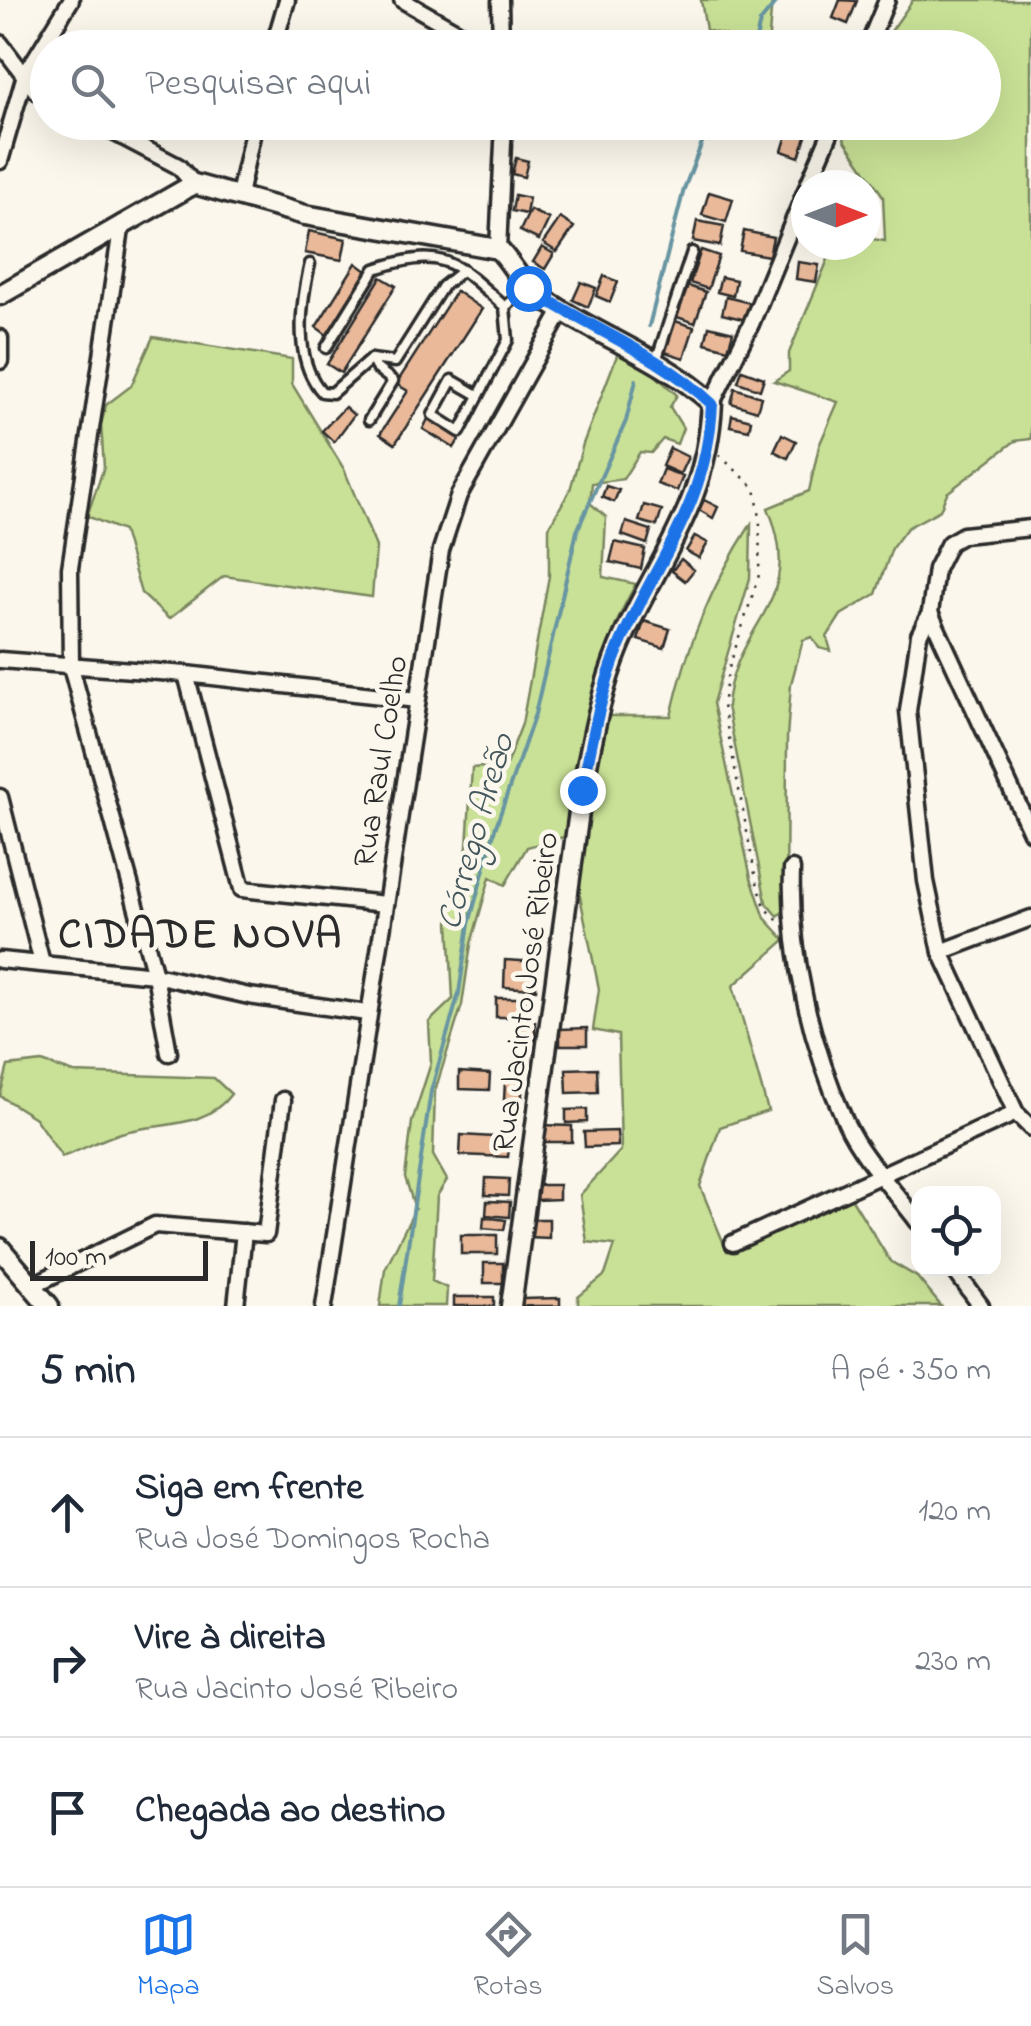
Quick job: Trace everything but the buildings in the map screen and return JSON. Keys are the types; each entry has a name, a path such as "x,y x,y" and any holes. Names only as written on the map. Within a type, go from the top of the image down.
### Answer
{"street":[{"path":"53,30 72,0"},
{"path":"278,30 287,0"},
{"path":"402,0 454,30"},
{"path":"500,0 501,30"},
{"path":"874,30 887,0"},
{"path":"0,42 30,80"},
{"path":"0,161 6,115 30,67"},
{"path":"128,140 178,166 194,184 304,215 498,250"},
{"path":"239,195 251,140"},
{"path":"503,140 498,250 528,288 562,311 656,361 712,404"},
{"name":"Rua Jacinto José Ribeiro","path":"815,170 827,140"},
{"path":"0,295 194,184"},
{"path":"122,223 70,568 71,667 155,975 169,1053"},
{"name":"Rua Jacinto José Ribeiro","path":"511,1306 582,790 599,705 621,643 676,542 710,448 712,404 751,324 791,227"},
{"name":"Rua Raul Coelho","path":"324,1306 440,550 458,495 562,311"},
{"path":"0,338 0,361"},
{"path":"1031,528 963,535 949,542 936,569 930,612 915,651 908,711 926,881 941,952 1016,1113 1031,1126"},
{"path":"930,612 1031,832"},
{"path":"0,660 186,674 417,700"},
{"path":"186,674 242,888 385,904"},
{"path":"0,797 42,963"},
{"path":"792,870 790,925 817,1039 848,1126 911,1213"},
{"path":"941,952 1031,918"},
{"path":"0,960 155,975 249,996 368,1013"},
{"path":"31,1286 155,1225 266,1234 283,1100"},
{"path":"733,1243 1016,1113"},
{"path":"236,1306 244,1232"},
{"path":"0,1248 50,1306"},
{"path":"959,1276 981,1306"}],"lane":[{"path":"656,361 692,252"},
{"path":"326,348 375,269 436,258 453,262 505,307 508,340 460,432 433,415 452,380 478,395"},
{"path":"310,264 302,298 301,326 313,382 322,392 332,392 372,359 395,362 443,286 463,270"},
{"path":"505,307 528,288"},
{"path":"370,420 393,381 376,368 372,359"}],"path":[{"path":"710,448 755,488 759,575 728,671 724,706 756,879 774,922 790,925"}],"green space":[{"path":"701,0 772,0 769,30 706,30"},
{"path":"913,0 1031,0 1031,439 1015,441 947,493 940,510 907,528 892,548 876,594 841,615 827,637 831,651 819,648 812,637 803,640 791,684 786,909 778,916 766,902 727,706 732,677 765,612 779,568 778,541 768,508 809,491 819,446 838,402 774,381 789,371 789,353 828,260 881,260 881,240 885,241 881,170 865,170 845,140 1001,140 1001,30 892,30"},
{"path":"153,337 292,359 292,384 344,469 376,547 372,597 224,576 169,619 141,593 123,531 87,516 104,467 101,425 106,405 131,386"},
{"path":"619,350 643,364 677,395 670,407 683,428 677,444 663,439 651,453 640,452 623,479 592,483 590,503 606,517 603,577 636,584 599,675 571,835 527,847 505,885 490,877 471,944 462,1005 435,1091 433,1155 447,1180 437,1196 432,1281 447,1288 446,1306 380,1306 385,1269 415,1209 405,1177 412,1122 431,1063 429,1022 453,999 449,922 467,847 472,768 506,765 522,724 549,576 549,527 570,490"},
{"path":"751,524 750,578 713,703 751,878 765,918 785,940 733,986 768,1111 720,1127 700,1186 727,1251 847,1191 890,1261 917,1277 941,1306 578,1306 578,1297 605,1275 615,1245 587,1242 580,1195 621,1150 618,1035 593,1030 599,989 577,882 604,716 671,716 702,617"},
{"path":"42,1062 74,1073 214,1078 231,1094 220,1106 195,1119 121,1133 62,1157 35,1118 0,1096 8,1066"}],"waterway":[{"name":"Córrego Areão","path":"758,30 778,0"},
{"name":"Córrego Areão","path":"649,326 684,189 703,140"},
{"name":"Córrego Areão","path":"399,1306 431,1091 459,993 469,924 495,829 535,714 577,531 626,421 636,380"}],"district":[{"name":"CIDADE NOVA","path":"201,932"}],"route":[{"path":"528,288 562,311 643,352 696,388 712,404 705,468 676,542 608,674 582,790"}]}
